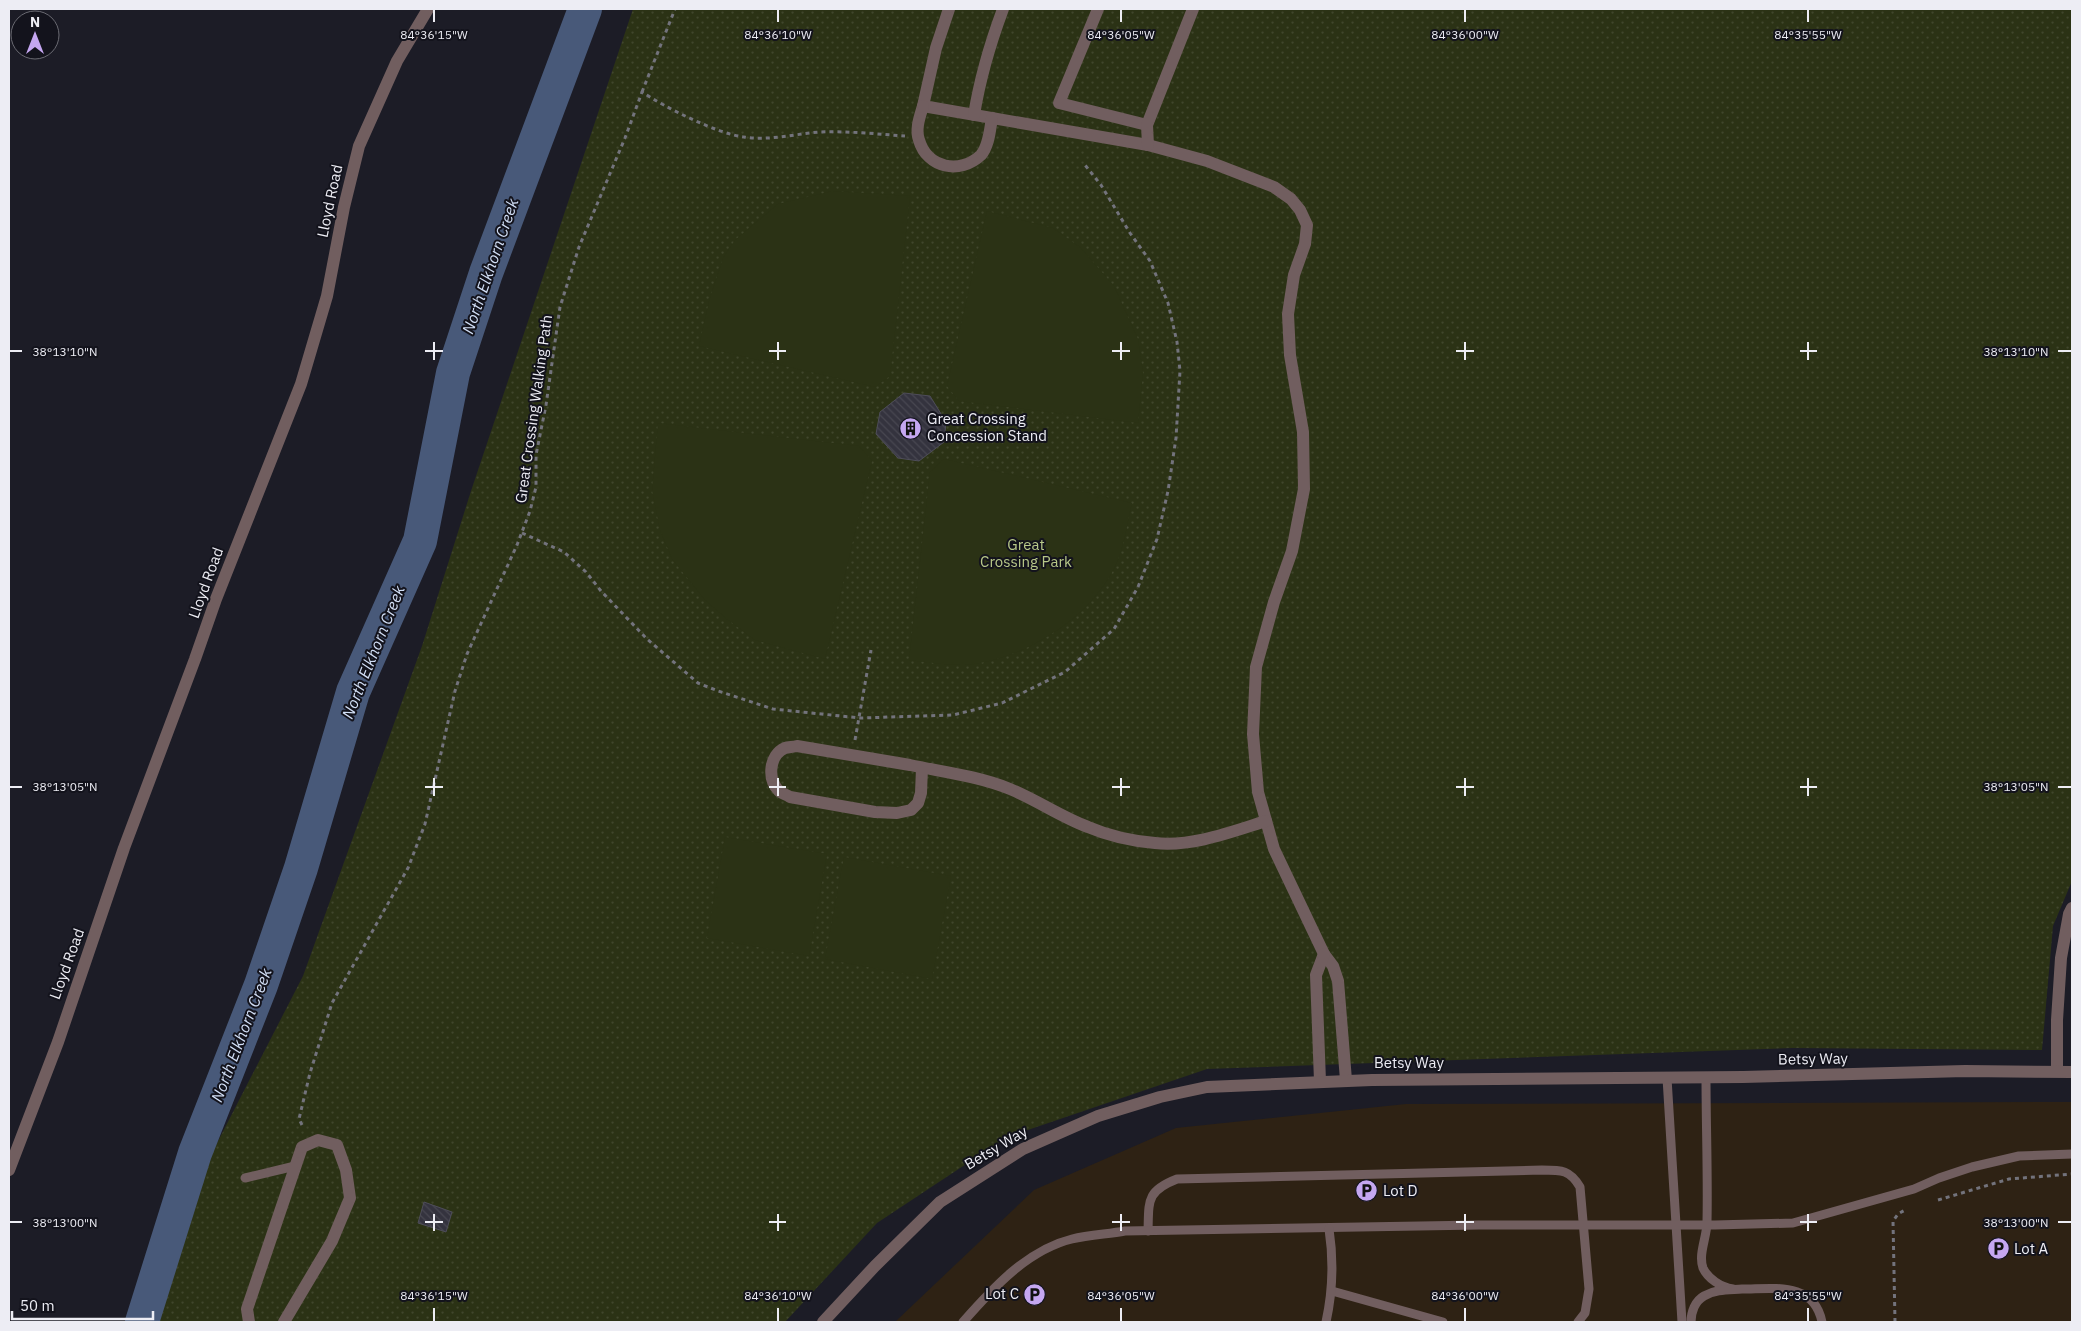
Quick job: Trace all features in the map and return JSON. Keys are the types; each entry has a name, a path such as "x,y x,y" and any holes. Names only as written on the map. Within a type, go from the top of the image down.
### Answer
{"street":[{"name":"Lloyd Road","path":"9,1170 58,1042 124,848 201,644 216,599 301,384 327,296 344,207 359,146 397,61 428,9"},
{"path":"949,9 936,48 918,126 918,140 928,156 940,165 949,167 964,165 981,154 988,137 992,118"},
{"path":"974,115 986,54 1003,9"},
{"path":"1098,9 1059,103 1147,125"},
{"path":"1148,145 1147,125 1193,9"},
{"path":"923,106 1148,145 1207,161 1274,187 1291,199 1300,210 1307,225 1306,244 1294,274 1288,314 1290,355 1302,432 1304,489 1292,551 1274,602 1256,667 1253,734 1258,792 1274,849 1324,954 1333,966 1338,981 1346,1080"},
{"path":"922,768 921,793 918,803 911,810 897,813 876,812 790,797 778,791 772,778 771,766 774,757 785,748 797,746 922,768 979,779 1009,788 1088,827 1119,837 1157,843 1204,840 1266,821"},
{"path":"2057,1071 2060,958 2069,914 2072,908"},
{"path":"1320,1081 1316,975 1324,954"},
{"path":"1318,1014 1340,1012"},
{"name":"Betsy Way","path":"823,1322 875,1266 940,1202 1023,1148 1098,1116 1160,1097 1207,1087 1346,1080 1667,1078 2072,1072"},
{"path":"249,1322 247,1309 302,1147 318,1140 337,1145 346,1170 350,1198 332,1241 284,1322"}],"lane":[{"path":"1706,1077 1708,1224 1702,1255 1703,1268 1718,1284 1733,1289"},
{"path":"1667,1078 1682,1322"},
{"path":"963,1322 1000,1282 1036,1254 1071,1239 1125,1231 1793,1222 1914,1189 1972,1167 2019,1156 2072,1154"},
{"path":"245,1178 295,1166"},
{"path":"1148,1231 1149,1203 1154,1194 1161,1185 1177,1179 1532,1170 1567,1172 1575,1178 1580,1187 1589,1289 1584,1312 1578,1322"},
{"path":"1326,1322 1332,1291 1333,1262 1329,1229"},
{"path":"1691,1322 1695,1305 1703,1296 1717,1291 1766,1287 1796,1291 1807,1296 1817,1308 1822,1322"},
{"path":"1332,1291 1443,1322"}],"path":[{"name":"Great Crossing Walking Path","path":"302,1125 299,1119 304,1092 332,1003 408,868 425,824 455,691 466,654 522,533 530,511 536,487 536,456 546,405 560,308 579,247 625,138 675,9"},
{"path":"642,92 665,106 710,126 742,137 773,138 834,132 910,136"},
{"path":"522,533 564,552 586,572 601,591 647,639 698,682 741,700 773,709 860,718 953,715 1002,703 1064,672 1114,629 1138,587 1156,539 1168,491 1176,438 1180,371 1177,342 1168,303 1150,261 1130,234 1101,185 1085,165"},
{"path":"852,756 860,718 870,650"},
{"path":"1938,1200 2009,1179 2072,1174"},
{"path":"1895,1322 1893,1221 1905,1210"}],"shaded area":[{"path":"2072,1102 2072,1322 895,1322 1034,1190 1176,1128 1406,1104"}],"green space":[{"name":"Great Crossing Park","path":"633,9 2072,9 2072,881 2053,926 2042,1050 1792,1048 1207,1069 1007,1137 877,1223 785,1322 127,1322 142,1289 303,976 422,646 471,491"},
{"path":"833,191 910,196 890,376 875,387 699,346 709,301 723,258 735,240 778,204"},
{"path":"987,211 1053,228 1081,248 1114,286 1138,339 1143,373 1138,423 959,401 947,386"},
{"path":"658,423 859,446 872,461 825,659 755,640 705,600 672,559 660,530 652,490"},
{"path":"944,459 1132,503 1120,555 1107,581 1093,599 1058,630 1038,642 1017,652 967,665 909,660 930,472"},
{"path":"725,837 827,854 809,956 707,938"},
{"path":"844,857 951,876 932,979 825,959"}],"building":[{"name":"Great Crossing Concession Stand","path":"904,393 930,396 946,422 944,442 919,461 898,458 876,434 880,412"},
{"path":"424,1202 452,1212 446,1232 418,1223"}],"waterway":[{"name":"North Elkhorn Creek","path":"142,1322 195,1153 261,985 301,868 353,692 420,541 453,373 486,273 585,9"}],"place":[{"name":"Great Crossing Concession Stand","path":"911,428"},
{"name":"Lot D","path":"1367,1191"},
{"name":"Lot A","path":"1998,1249"},
{"name":"Lot C","path":"1035,1294"}]}
